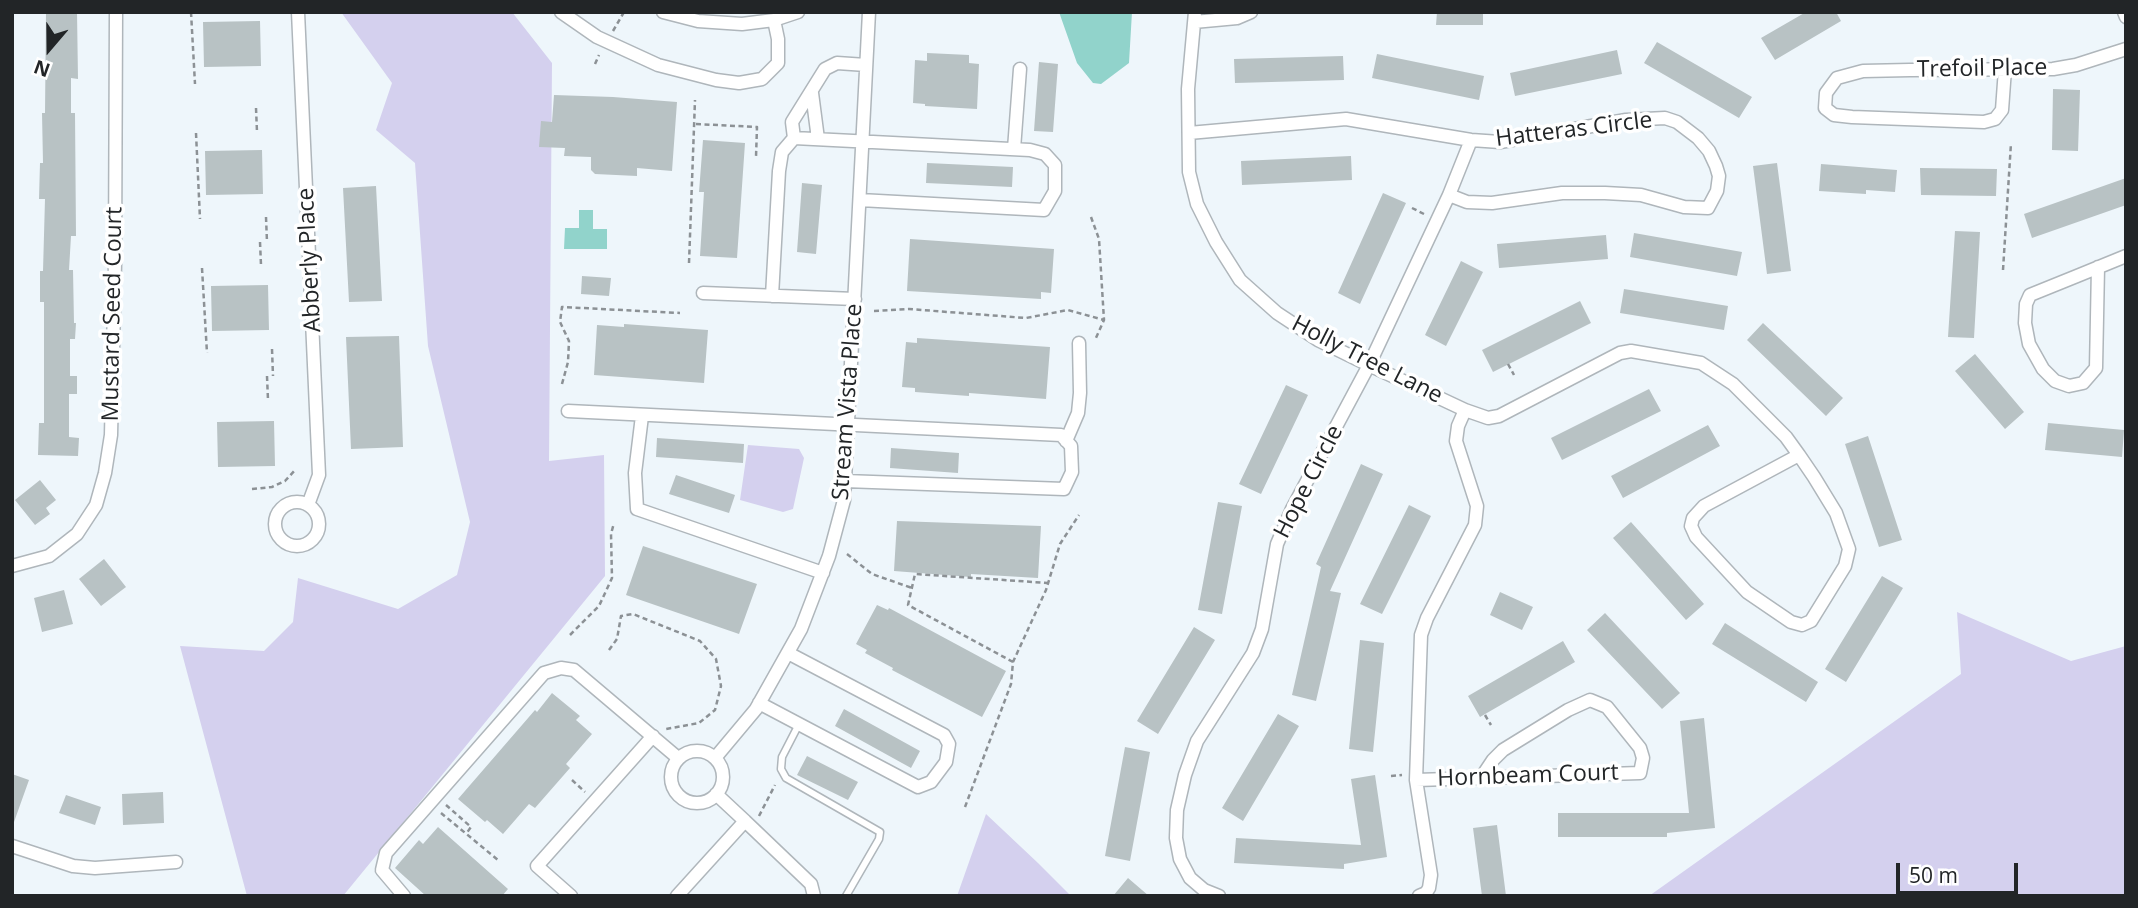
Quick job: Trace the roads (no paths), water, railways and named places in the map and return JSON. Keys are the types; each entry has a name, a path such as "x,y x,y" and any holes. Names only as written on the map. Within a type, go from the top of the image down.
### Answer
{"street":[{"name":"Mustard Seed Court","path":"12,566 49,556 77,534 96,505 105,473 111,435 116,12"},
{"name":"Abberly Place","path":"298,12 319,475 308,505"},
{"path":"561,12 597,37 658,65 739,83 762,79 778,63 778,39 774,20"},
{"path":"663,12 698,20 742,24 774,20 798,12"},
{"name":"Stream Vista Place","path":"715,758 759,703 801,629 822,573 844,500 869,12"},
{"path":"1194,17 1237,18 1251,12"},
{"name":"Holly Tree Lane","path":"1194,17 1189,62 1189,172 1197,204 1216,242 1240,280 1287,320 1318,340 1369,365 1488,418 1499,416 1620,353 1631,351 1702,363 1733,384 1786,437 1799,455 1836,513 1849,549 1845,566 1811,621 1802,625 1791,622 1747,592 1696,537 1691,526 1693,518 1704,506 1799,455"},
{"name":"Trefoil Place","path":"2005,69 2003,110 1995,119 1984,122 1834,115 1825,108 1826,93 1837,78 1863,71 2053,68 2077,65 2126,49"},
{"path":"772,296 779,171 782,152 794,138 792,122 825,69 837,64 866,65"},
{"path":"1014,149 1020,69"},
{"path":"812,93 818,139"},
{"name":"Hatteras Circle","path":"1189,133 1346,119 1471,140 1500,142 1626,121 1665,118 1676,122 1698,138 1709,151 1718,176 1717,191 1708,208 1684,207 1642,195 1605,193 1562,193 1492,203 1467,202 1449,195"},
{"path":"794,138 1030,150 1045,155 1055,165 1055,191 1044,210 860,200"},
{"name":"Hope Circle","path":"1219,896 1204,890 1190,878 1180,859 1176,838 1177,810 1185,775 1197,741 1253,653 1262,629 1277,544 1297,499 1369,365 1449,195 1471,140"},
{"path":"2098,267 2096,369 2082,383 2069,386 2055,381 2043,369 2029,344 2025,323 2026,304 2030,295 2098,267 2126,256"},
{"path":"703,293 855,299"},
{"path":"1066,441 1077,414 1080,393 1080,343"},
{"path":"1419,896 1429,888 1431,876 1416,779 1421,635 1427,618 1475,525 1477,506 1456,441 1458,426 1465,410"},
{"path":"568,411 1061,435 1072,446 1072,472 1064,489 845,481"},
{"path":"642,416 635,472 637,509 822,573"},
{"path":"759,703 918,787 931,782 939,773 949,753 949,744 944,736 788,653"},
{"path":"404,896 382,870 386,853 433,807 544,673 561,668 574,670 678,758"},
{"name":"Hornbeam Court","path":"1416,779 1481,778 1640,773 1643,766 1640,748 1607,707 1590,700 1568,710 1503,750 1481,778"},
{"path":"571,896 537,866 653,736"},
{"path":"695,751 715,758 720,765 723,780 716,794 710,799 694,803 679,796 671,781 673,765 678,758 695,751"},
{"path":"716,794 811,884 814,896"},
{"path":"677,896 745,821"},
{"path":"12,846 73,866 95,868 176,862"}],"lane":[{"path":"799,724 782,757 781,769 786,778 880,832 879,839 846,896"}]}
